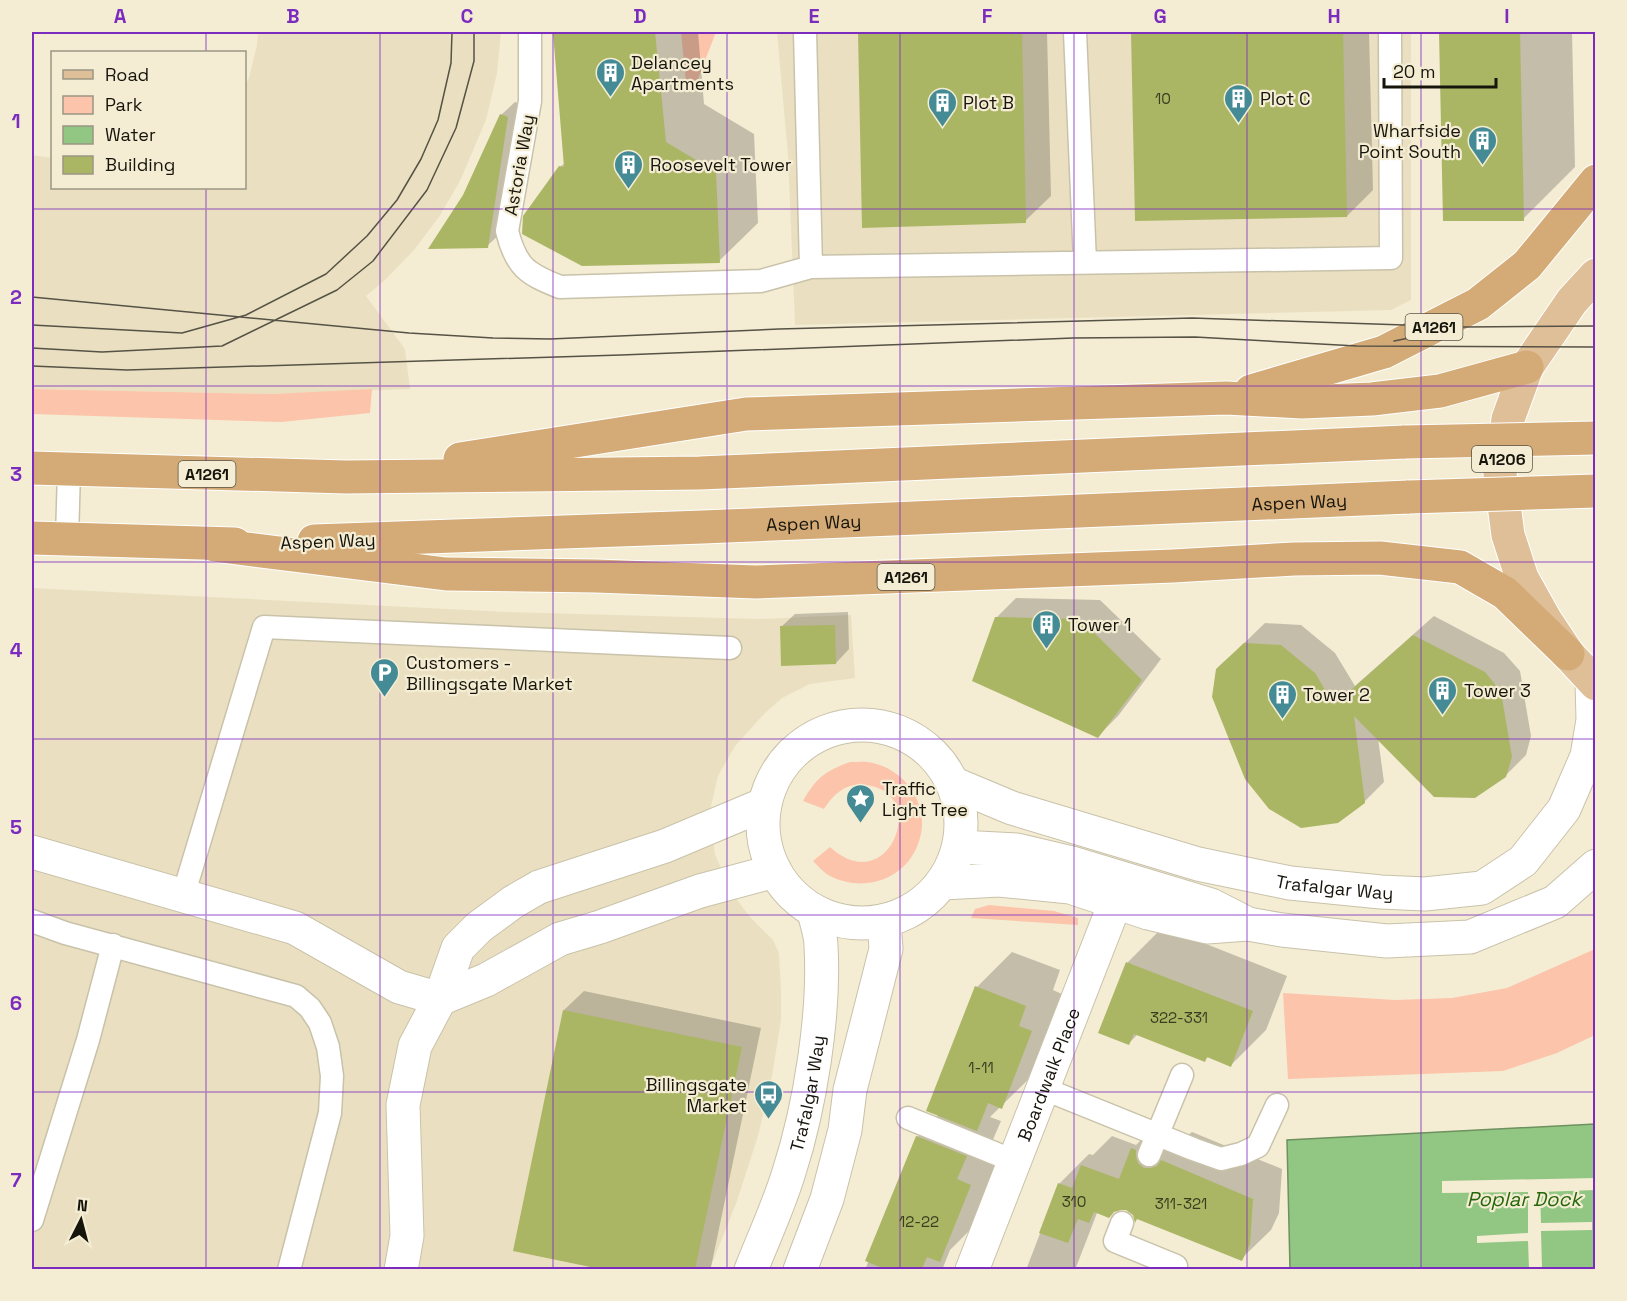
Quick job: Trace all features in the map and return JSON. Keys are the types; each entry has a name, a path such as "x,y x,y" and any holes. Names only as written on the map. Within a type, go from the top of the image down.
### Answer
{"highway":[{"name":"A1261","path":"1226,398 1384,352 1478,304 1527,265 1589,186 1596,181"},
{"name":"A1261","path":"346,477 746,414 1226,398 1302,402 1372,399 1440,391 1527,367"},
{"name":"A1261","path":"32,468 346,477 700,473 1405,442 1596,438"},
{"name":"Aspen Way","path":"32,538 214,545 1596,491"},
{"name":"A1261","path":"214,545 446,574 597,576 756,582 1173,566 1293,559 1380,558 1460,567 1505,593 1568,654"}],"main road":[{"name":"A1206","path":"1594,683 1568,654 1522,578 1508,535 1500,474 1508,419 1527,367 1572,301 1596,275"}],"street":[{"name":"Trafalgar Way","path":"952,783 1012,808 1198,864 1290,883 1425,894 1482,888 1523,861 1564,809 1587,756 1593,720 1594,683"},
{"path":"849,726 874,726 898,732 921,744 939,762 952,783 960,804 962,826 959,847 953,866 943,883 917,907 901,916 884,921 848,922 814,910 792,894 775,871 764,839 765,804 773,781 786,761 804,744 825,732 849,726"},
{"path":"401,1269 407,1236 404,1098 415,1046 440,999 458,948 479,927 513,902 539,887 664,846 765,804"},
{"path":"959,847 1017,850 1072,863 1120,891 1148,913 1208,927 1248,924 1282,930 1387,941 1470,937 1555,902 1596,866"},
{"path":"32,852 295,928 399,987 440,999 486,980 560,939 700,891 775,871"},
{"path":"943,883 999,880 1120,891"},
{"name":"Boardwalk Place","path":"972,1269 1120,891"},
{"name":"Trafalgar Way","path":"751,1269 790,1170 811,1081 817,1038 821,978 821,944 814,910"},
{"path":"800,1269 827,1199 845,1130 850,1090 886,950 884,921"}],"lane":[{"name":"Astoria Way","path":"530,32 530,100 507,231 512,250 523,267 538,278 560,287 761,281 811,267 1391,258 1390,32"},
{"path":"805,32 811,267"},
{"path":"1075,32 1085,262"},
{"path":"66,540 69,470"},
{"path":"183,896 264,627 730,648"},
{"path":"32,921 65,933 296,996 310,1008 320,1023 328,1047 332,1076 330,1113 289,1269"},
{"path":"32,1220 88,1040 113,945"},
{"path":"1153,1145 1182,1075"},
{"path":"1042,1088 1153,1145 1221,1159 1241,1154 1258,1146 1277,1105"},
{"path":"908,1118 1014,1161"},
{"path":"1122,1223 1115,1241 1176,1266 1174,1269"}],"shaded area":[{"path":"258,32 501,32 497,73 486,120 460,181 439,217 414,250 366,296 405,349 410,389 273,394 32,389 32,155 51,158 51,189 246,189 246,83 257,45"},
{"path":"777,32 1411,32 1411,300 1391,310 795,325 788,155"},
{"name":"Billingsgate Market","path":"32,588 507,612 760,619 851,615 855,678 810,684 782,698 764,714 735,746 718,776 709,815 715,854 730,890 749,916 773,940 779,953 781,991 781,1020 772,1076 758,1136 737,1201 710,1269 32,1269"}],"green space":[{"path":"681,32 716,32 696,84 693,86 686,83"},
{"path":"32,389 273,394 372,389 370,413 281,422 32,414"},
{"path":"850,762 873,763 897,774 914,793 922,818 922,831 912,856 893,874 869,883 843,881 828,875 813,861 830,847 851,860 870,861 884,853 894,838 898,821 896,805 885,792 865,785 846,788 824,809 803,801 812,786 822,776"},
{"path":"989,905 1054,911 1078,918 1078,925 971,918 975,909"},
{"path":"1595,949 1595,1035 1557,1053 1503,1071 1288,1079 1283,993 1395,1000 1452,998 1507,988"}],"water":[{"name":"Poplar Dock","path":"1595,1124 1595,1269 1290,1269 1287,1140"}],"pier":[{"path":"1595,1178 1595,1190 1540,1192 1541,1223 1592,1222 1592,1230 1541,1231 1542,1269 1529,1269 1528,1241 1477,1243 1477,1236 1528,1233 1528,1192 1442,1193 1442,1181"}],"building":[{"name":"Roosevelt Tower","path":"553,32 655,32 666,142 716,172 720,263 582,266 522,234 523,216 559,166 564,167"},
{"name":"Plot B","path":"858,32 1022,32 1026,223 862,228"},
{"name":"Plot C","path":"1131,32 1343,32 1347,217 1135,221"},
{"name":"Wharfside Point South","path":"1439,32 1520,32 1524,221 1443,221"},
{"path":"500,114 508,117 488,248 428,249 463,195"},
{"name":"Tower 1","path":"995,617 1080,619 1142,680 1098,738 972,681"},
{"path":"835,625 836,664 781,666 780,626"},
{"path":"1413,635 1485,672 1501,692 1512,757 1506,777 1475,798 1434,797 1354,716 1365,803 1338,823 1301,828 1269,809 1245,779 1212,697 1216,669 1244,643 1281,645 1315,673 1334,705"},
{"path":"1126,962 1253,1011 1231,1067 1207,1057 1205,1062 1134,1034 1129,1045 1098,1033"},
{"path":"975,986 1026,1006 1019,1026 1032,1031 1002,1109 988,1103 977,1131 926,1111"},
{"path":"563,1010 742,1047 695,1269 600,1269 513,1251"},
{"path":"916,1136 967,1156 957,1179 971,1185 940,1262 927,1257 922,1269 885,1269 865,1261"},
{"path":"1131,1148 1136,1150 1138,1163 1144,1168 1157,1166 1161,1160 1253,1199 1250,1244 1242,1261 1137,1219 1135,1223 1133,1215 1126,1210 1114,1212 1109,1218 1094,1212 1089,1223 1078,1219 1068,1243 1039,1233 1058,1183 1072,1188 1081,1165 1119,1179"}],"tram line":[{"path":"32,325 182,333 246,315 326,274 367,236 397,200 421,159 438,120 451,63 452,32"},
{"path":"32,348 102,352 222,346 337,290 373,261 427,190 456,128 474,61 474,32"},
{"path":"32,297 409,333 493,338 550,339 779,329 1192,318 1464,327 1596,326"},
{"path":"1394,341 1444,331"},
{"path":"32,366 127,370 1073,338 1195,337 1357,346 1596,347"}],"place":[{"name":"Delancey Apartments","path":"610,98"},
{"name":"Plot C","path":"1239,124"},
{"name":"Plot B","path":"942,128"},
{"name":"Wharfside Point South","path":"1482,166"},
{"name":"Roosevelt Tower","path":"629,190"},
{"name":"Tower 1","path":"1047,650"},
{"name":"Customers - Billingsgate Market","path":"385,698"},
{"name":"Tower 3","path":"1443,716"},
{"name":"Tower 2","path":"1282,720"},
{"name":"Traffic Light Tree","path":"861,824"},
{"name":"Billingsgate Market","path":"768,1120"}]}
